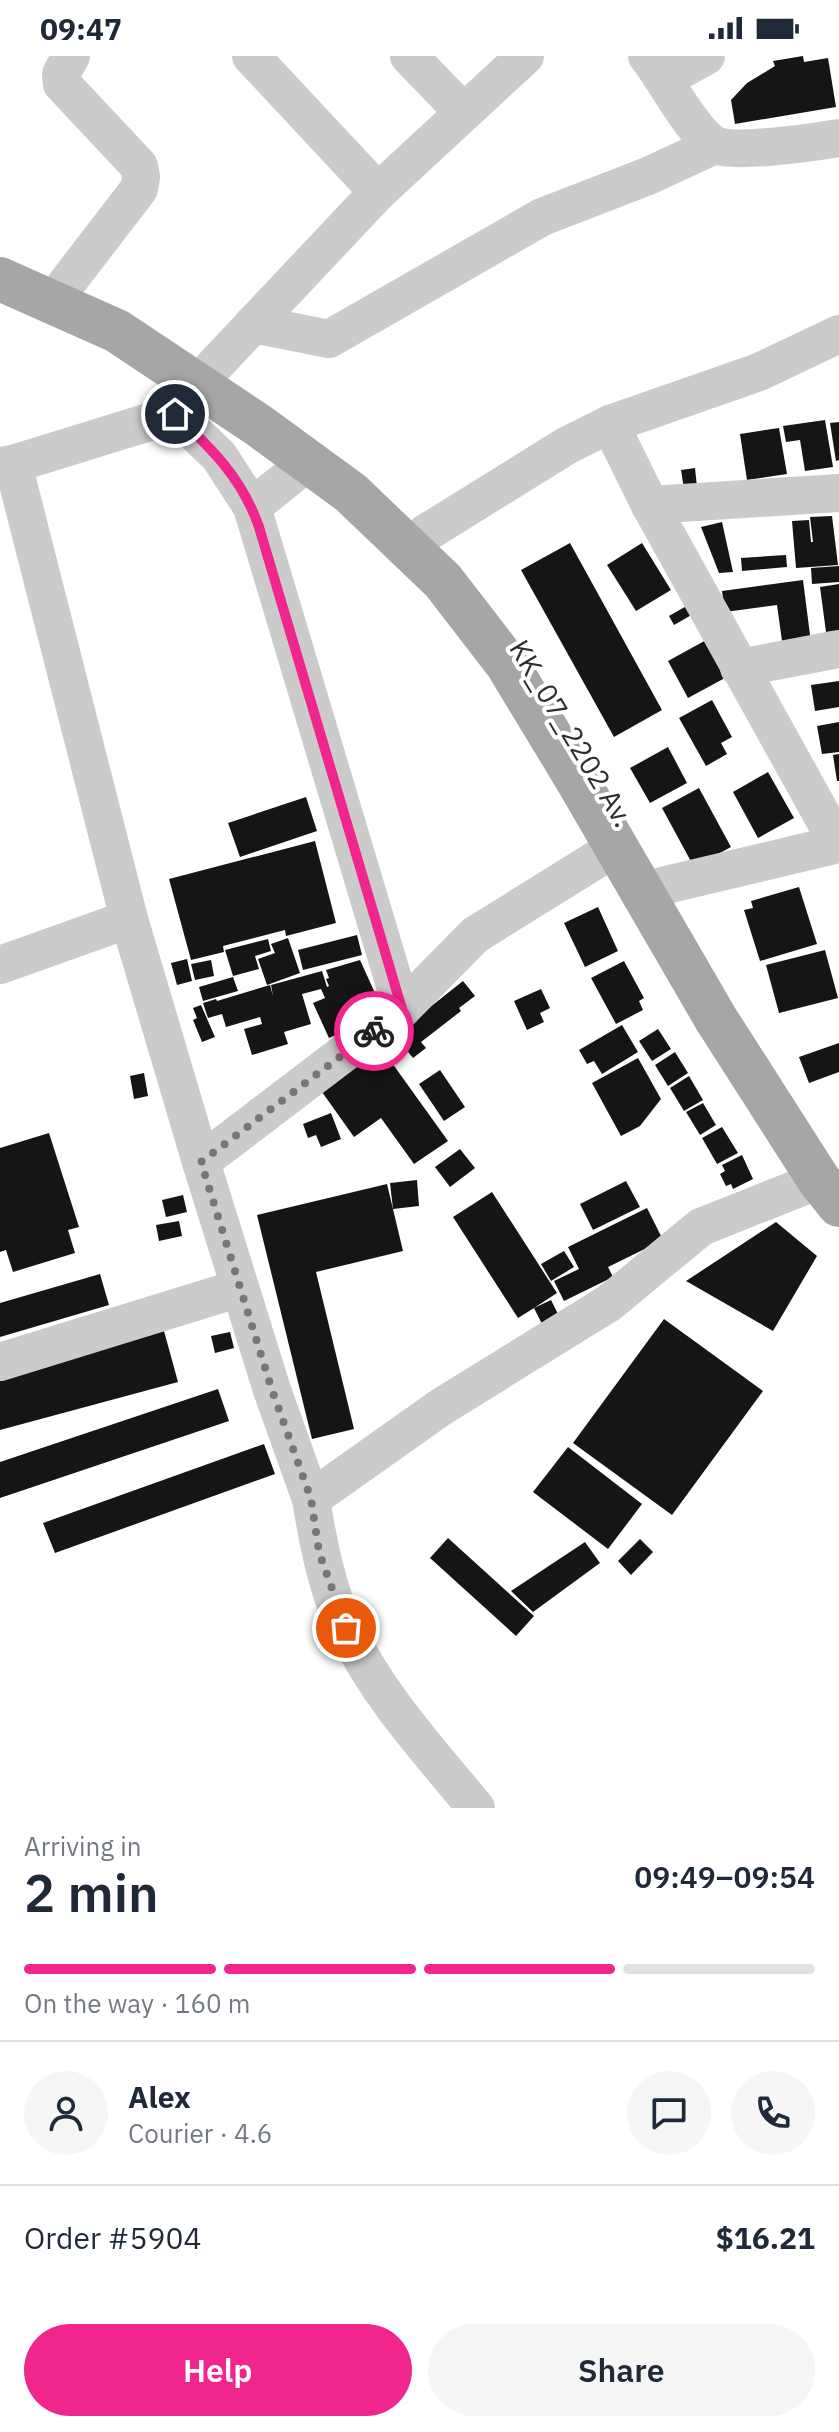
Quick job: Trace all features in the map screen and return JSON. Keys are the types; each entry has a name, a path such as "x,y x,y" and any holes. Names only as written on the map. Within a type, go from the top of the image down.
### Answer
{"main road":[{"path":"0,259 66,284 145,321 196,389"},
{"path":"0,279 117,331 196,389 351,493 443,581 507,664 716,1019 835,1183"},
{"name":"KK_07_2202 Av.","path":"196,389 285,416 368,482 463,568 532,659 835,1183"}],"street":[{"path":"66,284 139,189 141,177 139,166 62,84 61,74 71,56"},
{"path":"251,56 378,192"},
{"path":"409,56 463,112"},
{"path":"476,1808 392,1706 346,1628 319,1552 311,1499 272,1390 129,919 7,465 196,389 378,192 525,56"},
{"path":"706,56 656,68 699,131 715,145"},
{"path":"253,324 329,339 542,217 648,176 715,145 837,149"},
{"path":"426,533 566,446 610,424 759,372 839,334"},
{"path":"196,389 219,456 252,507 402,1009"},
{"path":"610,424 650,505 839,844 662,886"},
{"path":"252,507 308,462"},
{"path":"650,505 839,493"},
{"path":"739,668 839,649"},
{"path":"201,1162 402,1009 475,935 615,848"},
{"path":"0,965 129,919"},
{"path":"311,1499 441,1407 609,1303 701,1227 835,1183"},
{"path":"0,1362 240,1288"}],"building":[{"path":"803,56 804,62 828,58 836,107 735,124 731,100 747,83 775,66 773,61"},
{"path":"825,420 833,467 805,471 800,440 786,442 783,426"},
{"path":"839,422 839,460 836,461 830,423"},
{"path":"779,428 787,474 747,480 740,434"},
{"path":"695,468 697,487 684,489 681,470"},
{"path":"832,516 838,565 796,568 792,521 809,520 813,542 810,517"},
{"path":"722,522 733,572 719,573 701,527"},
{"path":"570,543 662,710 614,737 521,570"},
{"path":"642,543 671,590 636,611 607,565"},
{"path":"786,555 787,567 742,571 741,558"},
{"path":"839,566 839,582 812,584 811,568"},
{"path":"803,580 811,643 782,641 777,605 725,612 722,591"},
{"path":"839,584 839,631 826,632 820,587"},
{"path":"690,604 695,613 674,625 669,616"},
{"path":"708,639 736,672 688,698 668,661"},
{"path":"839,681 839,707 815,711 811,685"},
{"path":"712,700 732,737 721,743 727,754 706,766 679,718"},
{"path":"839,722 839,752 822,754 817,726"},
{"path":"668,747 687,783 650,803 630,768"},
{"path":"839,754 839,781 837,781 833,755"},
{"path":"768,772 794,818 758,838 733,792"},
{"path":"699,788 731,847 694,867 662,808"},
{"path":"306,797 317,831 240,857 228,823"},
{"path":"315,841 336,923 286,936 285,930 223,946 224,952 191,960 169,879"},
{"path":"799,887 817,944 760,961 744,910 753,908 751,901"},
{"path":"598,907 618,951 585,967 564,923"},
{"path":"357,935 362,955 303,970 298,950"},
{"path":"288,938 300,973 267,985 258,959 275,953 271,944"},
{"path":"268,939 271,951 255,956 259,969 233,976 225,950"},
{"path":"825,950 838,998 779,1013 766,965"},
{"path":"187,959 192,981 177,985 171,963"},
{"path":"211,960 214,976 195,980 191,964"},
{"path":"360,960 384,1013 329,1038 313,1003 325,998 321,989 302,994 311,1024 284,1032 288,1044 252,1055 244,1029 262,1024 260,1017 226,1027 222,1014 208,1018 203,1003 270,985 273,996 271,985 322,971 327,987 326,979 329,978 326,970"},
{"path":"624,961 644,998 639,1001 643,1010 616,1024 591,978"},
{"path":"233,977 238,991 203,1001 199,987"},
{"path":"463,981 475,996 421,1042 426,1048 413,1058 396,1037"},
{"path":"541,989 550,1008 540,1013 544,1022 527,1030 514,1001"},
{"path":"201,1005 215,1037 202,1042 193,1020 197,1018 193,1008"},
{"path":"622,1025 638,1052 602,1074 594,1061 587,1064 579,1050"},
{"path":"658,1029 671,1049 652,1061 639,1041"},
{"path":"839,1043 839,1072 809,1083 799,1057"},
{"path":"382,1049 448,1141 414,1164 381,1118 354,1137 322,1092"},
{"path":"675,1052 688,1073 668,1086 655,1065"},
{"path":"638,1058 661,1099 640,1126 621,1136 592,1083"},
{"path":"440,1070 465,1107 444,1121 419,1084"},
{"path":"144,1073 148,1096 134,1099 130,1076"},
{"path":"689,1076 703,1100 684,1111 670,1088"},
{"path":"703,1103 716,1125 700,1135 686,1112"},
{"path":"331,1113 341,1139 321,1147 316,1135 308,1138 303,1124"},
{"path":"722,1127 738,1153 717,1164 702,1138"},
{"path":"49,1133 79,1227 68,1230 75,1253 13,1272 6,1250 0,1252 0,1148"},
{"path":"460,1149 475,1168 450,1187 435,1167"},
{"path":"742,1155 753,1179 733,1189 731,1184 726,1186 720,1174 725,1171 722,1165"},
{"path":"417,1180 419,1206 393,1209 390,1183"},
{"path":"626,1181 640,1207 593,1230 580,1204"},
{"path":"387,1184 403,1251 316,1272 354,1429 312,1439 257,1215"},
{"path":"492,1192 557,1293 518,1318 453,1217"},
{"path":"183,1195 187,1212 166,1217 162,1200"},
{"path":"647,1208 663,1240 608,1267 613,1277 564,1301 554,1281 579,1269 568,1247"},
{"path":"179,1221 182,1236 159,1241 156,1225"},
{"path":"776,1222 817,1256 773,1331 686,1281"},
{"path":"564,1251 574,1267 551,1281 541,1264"},
{"path":"100,1274 109,1305 0,1337 0,1303"},
{"path":"551,1300 563,1324 546,1332 534,1308"},
{"path":"664,1319 763,1391 672,1515 573,1443"},
{"path":"164,1331 178,1382 0,1430 0,1375"},
{"path":"230,1332 234,1348 215,1353 211,1336"},
{"path":"218,1389 229,1421 0,1498 0,1462"},
{"path":"264,1444 275,1474 55,1553 43,1523"},
{"path":"568,1447 642,1504 608,1549 533,1492"},
{"path":"448,1538 534,1616 516,1636 430,1558"},
{"path":"640,1539 653,1552 631,1575 618,1561"},
{"path":"585,1542 600,1563 533,1612 511,1591"}],"way so far":[{"path":"346,1628 319,1552 311,1499 272,1390 201,1162 374,1031"}],"route":[{"path":"175,414 219,456 252,507 259,527 402,1009 374,1031"}]}
